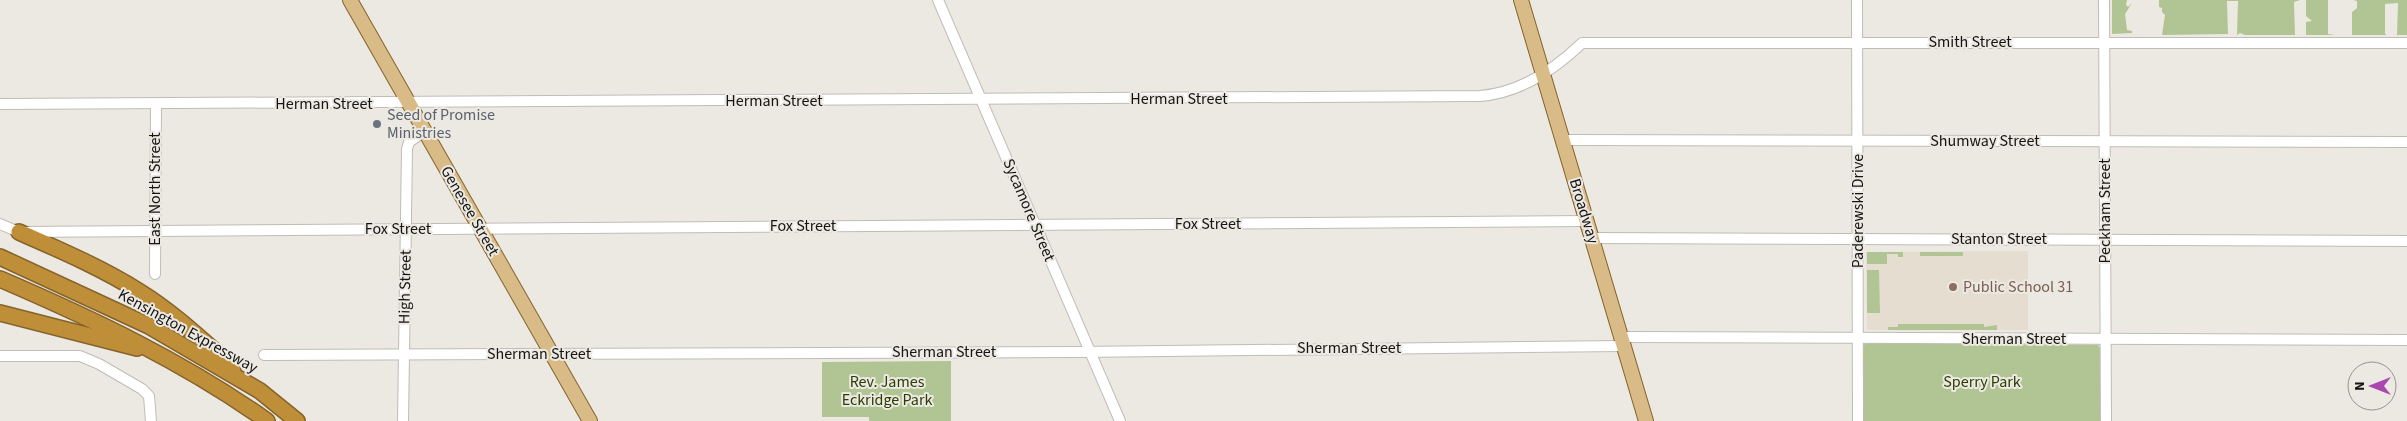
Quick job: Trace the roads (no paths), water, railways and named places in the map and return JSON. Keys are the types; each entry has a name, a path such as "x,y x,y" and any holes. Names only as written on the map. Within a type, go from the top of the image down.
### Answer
{"highway":[{"path":"19,232 75,256 141,292 188,328 260,391"},
{"name":"Kensington Expressway","path":"0,257 149,326 260,391 297,421"},
{"name":"Kensington Expressway","path":"0,279 109,327 158,353 203,378 267,421"},
{"path":"0,313 158,353"}],"main road":[{"name":"Genesee Street","path":"350,0 590,421"},
{"name":"Broadway","path":"1521,0 1646,421"}],"street":[{"name":"Sycamore Street","path":"938,0 1120,421"},
{"name":"Paderewski Drive","path":"1857,0 1858,421"},
{"name":"Peckham Street","path":"2104,0 2106,421"},
{"name":"Smith Street","path":"1543,74 1559,64 1582,43 2407,43"},
{"name":"Herman Street","path":"0,104 1480,96 1504,92 1543,74"},
{"name":"East North Street","path":"155,274 156,104"},
{"name":"High Street","path":"403,421 407,145 425,132"},
{"name":"Shumway Street","path":"1563,140 2407,142"},
{"name":"Fox Street","path":"19,232 1587,221"},
{"path":"0,224 19,232"},
{"name":"Stanton Street","path":"1592,238 2407,241"},
{"name":"Sherman Street","path":"264,355 1090,352 1858,338 2407,340"},
{"path":"0,356 80,356 126,378 142,388 149,396 151,421"}],"place":[{"name":"Seed of Promise Ministries","path":"377,124"},
{"name":"Public School 31","path":"1953,287"}],"park label":[{"name":"Sperry Park","path":"1982,382"},
{"name":"Rev. James Eckridge Park","path":"887,391"}]}
